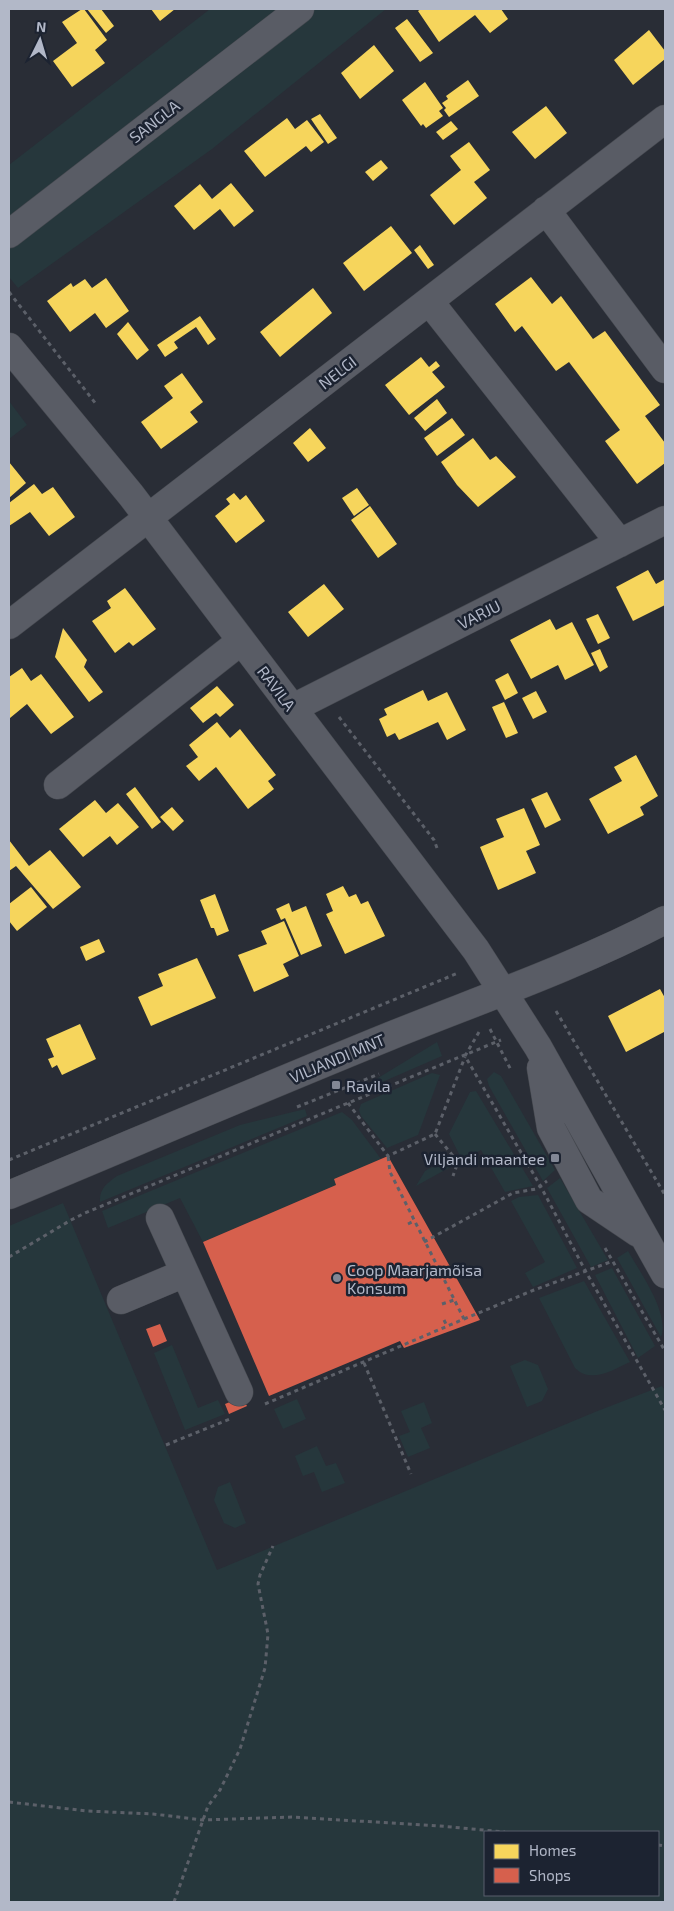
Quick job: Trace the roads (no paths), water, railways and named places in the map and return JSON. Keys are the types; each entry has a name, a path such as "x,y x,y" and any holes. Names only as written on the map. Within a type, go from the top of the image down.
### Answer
{"street":[{"name":"SANGLA","path":"9,234 300,9"},
{"name":"NELGI","path":"9,625 665,119"},
{"path":"546,210 665,369"},
{"path":"429,301 620,543"},
{"name":"RAVILA","path":"9,347 148,518 476,950 538,1047 665,1274"},
{"name":"VARJU","path":"292,708 665,520"},
{"path":"58,785 242,641"},
{"name":"VILJANDI MNT","path":"9,1195 391,1036 503,993 629,939 665,920"},
{"path":"160,1218 248,1400"},
{"path":"121,1300 185,1273"}],"place":[{"name":"Ravila","path":"336,1085"},
{"name":"Viljandi maantee","path":"555,1158"},
{"name":"Coop Maarjamõisa Konsum","path":"337,1278"}]}
